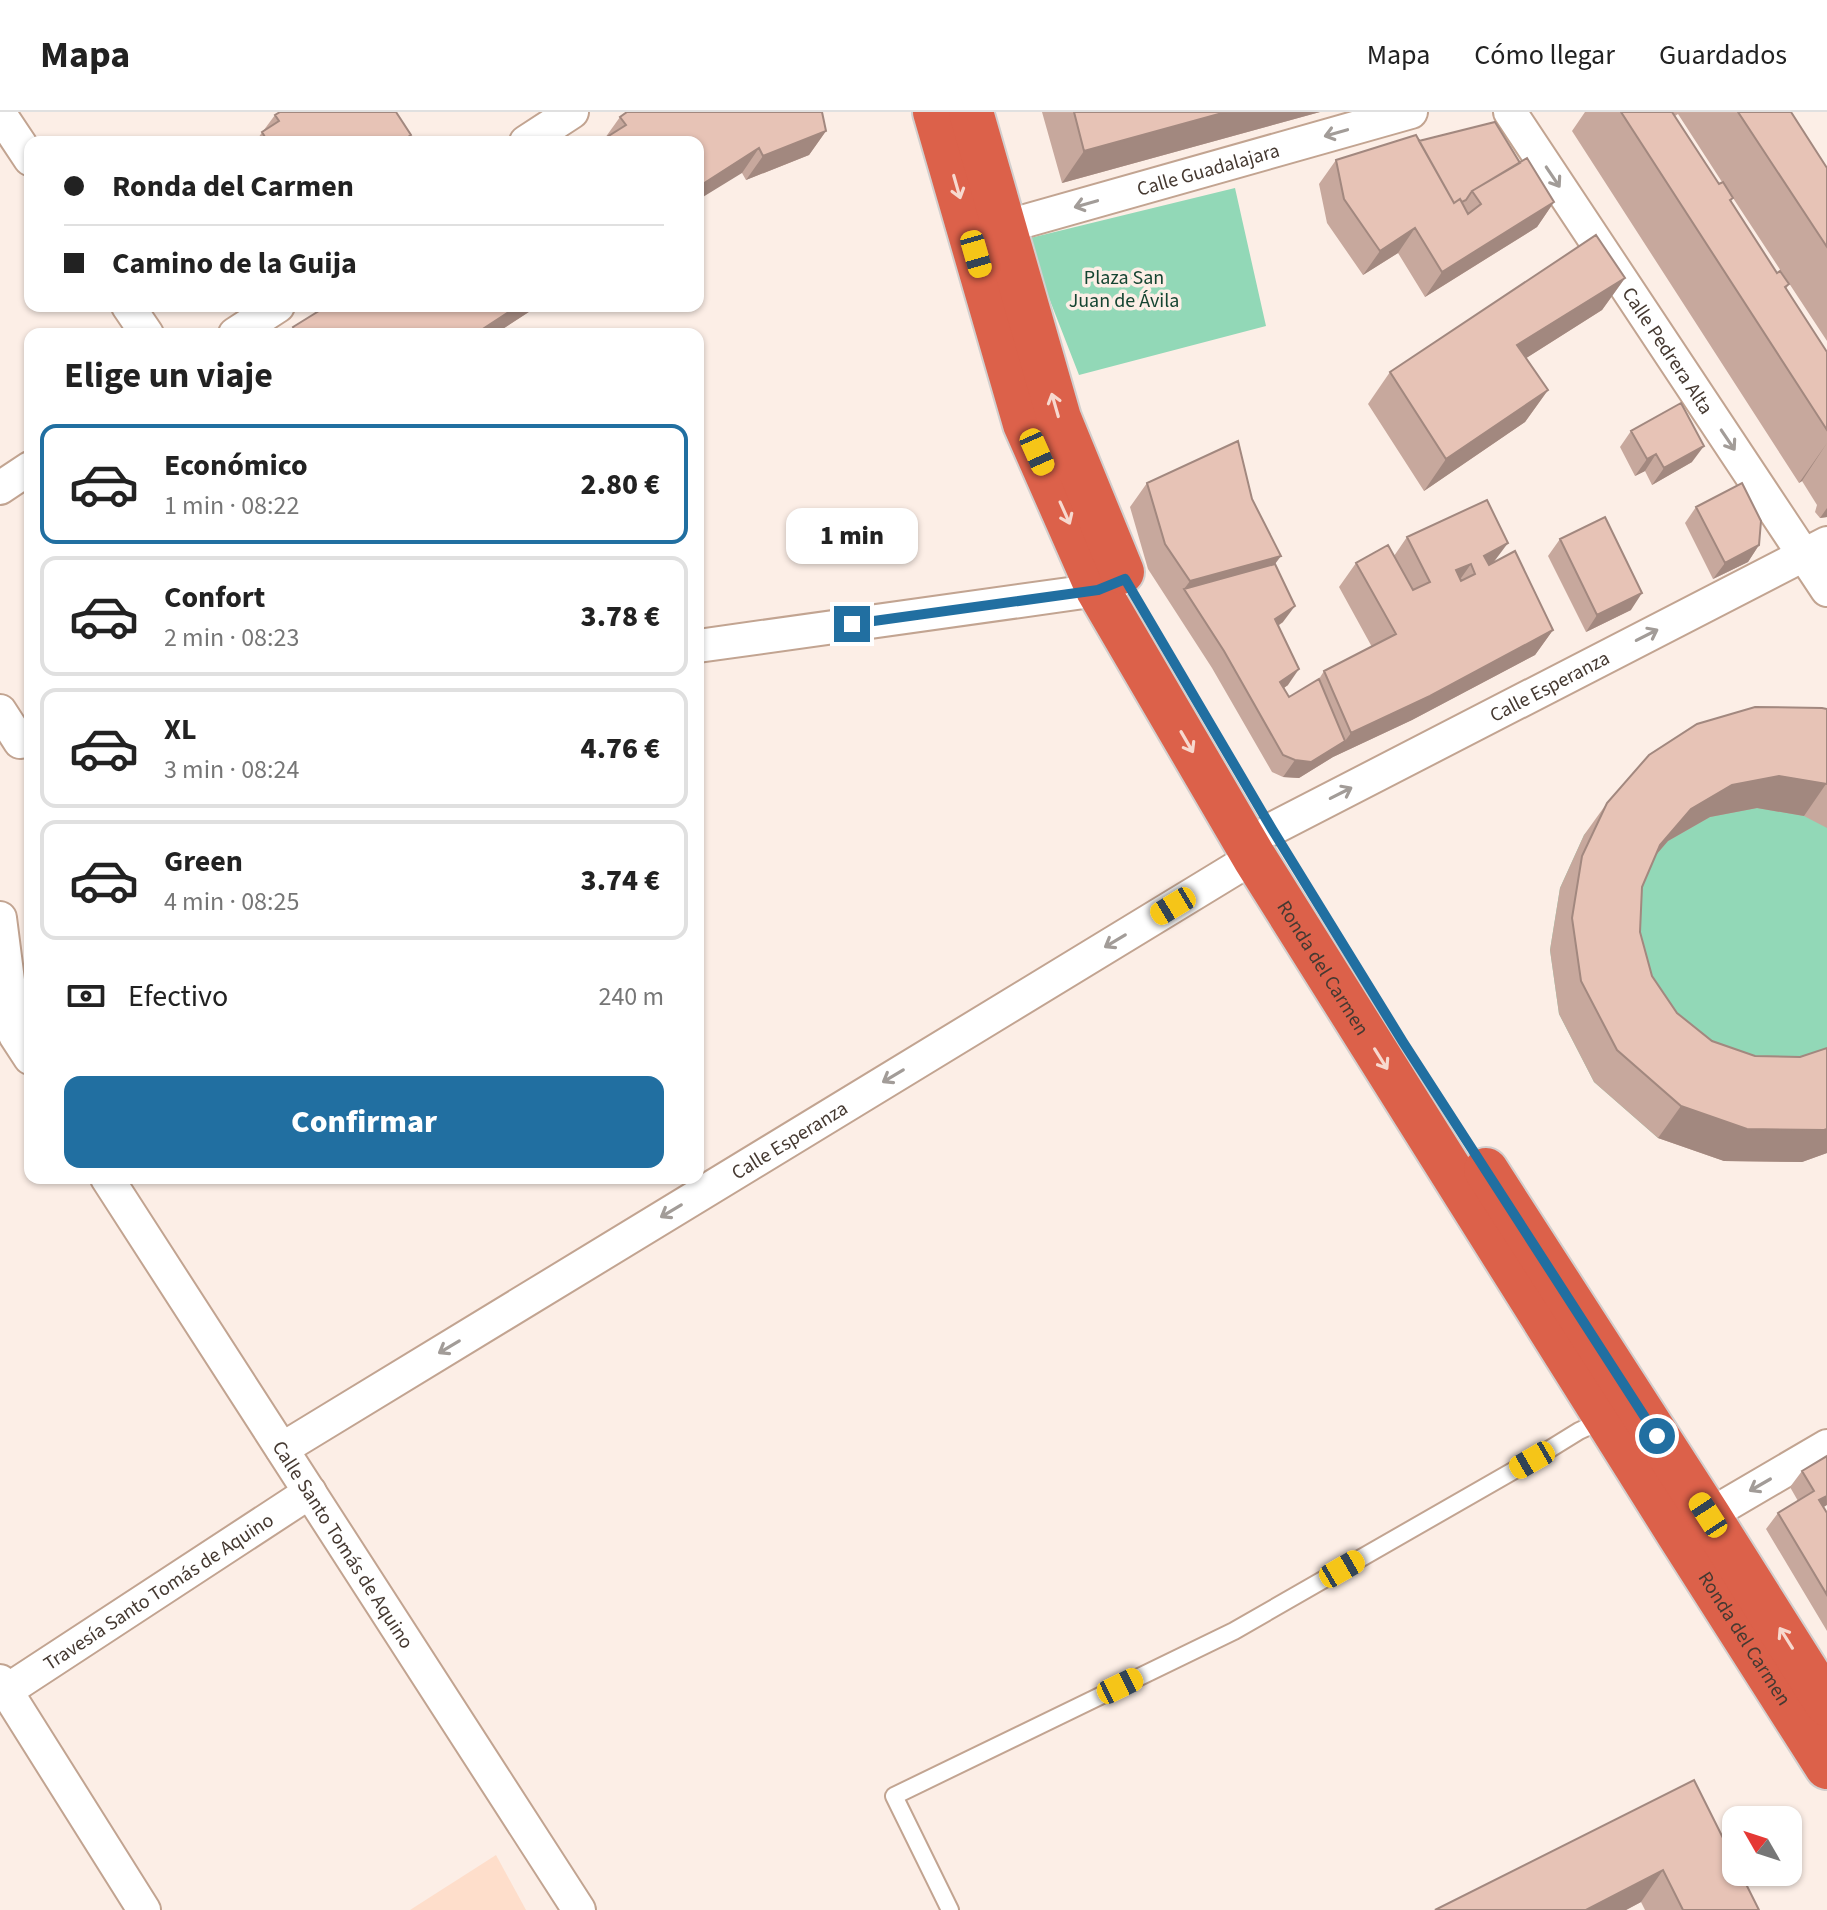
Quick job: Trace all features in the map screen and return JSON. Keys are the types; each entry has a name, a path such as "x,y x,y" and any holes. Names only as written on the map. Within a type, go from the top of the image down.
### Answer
{"highway":[{"name":"Ronda del Carmen","path":"935,112 1025,424 1112,584 1607,1419 1693,1524 1827,1704"},
{"name":"Ronda del Carmen","path":"971,112 1059,418 1112,584"},
{"name":"Ronda del Carmen","path":"1263,843 1403,1042 1693,1524 1827,1767"}],"street":[{"path":"535,136 572,112"},
{"name":"Calle Guadalajara","path":"1004,227 1411,112"},
{"name":"Calle Pedrera Alta","path":"1510,112 1815,548 1827,590"},
{"path":"0,114 24,150"},
{"path":"244,328 269,312"},
{"path":"0,488 24,472"},
{"name":"Calle Esperanza","path":"282,1449 1263,843 1815,548"},
{"path":"704,645 1112,584"},
{"path":"0,711 17,743"},
{"path":"0,918 15,1035 24,1049"},
{"name":"Calle Santo Tomás de Aquino","path":"111,1184 579,1910"},
{"path":"1693,1524 1827,1446"},
{"name":"Travesía Santo Tomás de Aquino","path":"144,1910 3,1686 310,1492"}],"lane":[{"path":"950,1910 894,1796 1234,1631 1579,1431 1607,1419"}],"shaded area":[{"path":"496,1855 526,1910 410,1910"}],"green space":[{"name":"Plaza San Juan de Ávila","path":"1235,188 1266,326 1079,375 1026,239"},
{"path":"1827,749 1827,1153 1658,1138 1594,1082 1559,1014 1550,950 1560,888 1584,835 1626,787"}],"building":[{"path":"280,112 396,112 411,135 264,136 262,132 279,121 275,115"},
{"path":"627,112 822,112 826,131 763,156 759,148 704,183 704,136 609,136 626,125 620,117"},
{"path":"1074,112 1226,112 1084,151"},
{"path":"1621,112 1672,112 1719,184 1723,182 1733,198 1730,200 1777,273 1780,271 1789,284 1785,287 1827,352 1827,430"},
{"path":"1738,112 1791,112 1827,168 1827,247"},
{"path":"1495,122 1520,163 1472,191 1466,200 1462,202 1460,199 1454,203 1419,141"},
{"path":"1416,135 1454,203 1460,199 1468,214 1481,204 1472,191 1527,158 1554,202 1442,272 1415,228 1380,251 1344,199 1336,160"},
{"path":"1596,235 1625,278 1517,345 1548,390 1446,459 1390,372"},
{"path":"317,312 509,312 484,328 293,327"},
{"path":"1681,403 1704,446 1664,468 1656,454 1647,459 1631,431"},
{"path":"1238,441 1252,499 1281,556 1190,581 1165,544 1147,483"},
{"path":"1742,483 1761,521 1759,545 1725,563 1696,507"},
{"path":"1487,500 1508,543 1484,556 1489,565 1515,551 1553,630 1430,696 1351,733 1324,671 1396,634 1356,563 1388,545 1413,590 1430,582 1407,537","holes":["1471,564 1475,574 1461,581 1456,570"]},
{"path":"1605,517 1642,593 1597,615 1560,539"},
{"path":"1275,564 1295,606 1275,619 1299,669 1280,682 1289,697 1319,679 1345,741 1311,762 1283,755 1224,651 1184,589"},
{"path":"1755,707 1827,709 1827,784 1779,776 1732,785 1691,809 1660,845 1642,887 1640,932 1652,976 1677,1013 1712,1041 1755,1056 1800,1057 1827,1048 1827,1129 1824,1130 1747,1129 1681,1106 1617,1050 1581,981 1572,918 1582,856 1607,803 1649,755 1697,724"},
{"path":"1827,1456 1827,1496 1819,1500 1827,1513 1827,1595 1778,1513 1814,1491 1802,1471"},
{"path":"1694,1780 1722,1836 1722,1886 1747,1886 1759,1910 1683,1910 1663,1870 1586,1910 1435,1910"}],"route":[{"path":"852,624 1098,590 1125,579 1272,829 1403,1042 1657,1436"}]}
